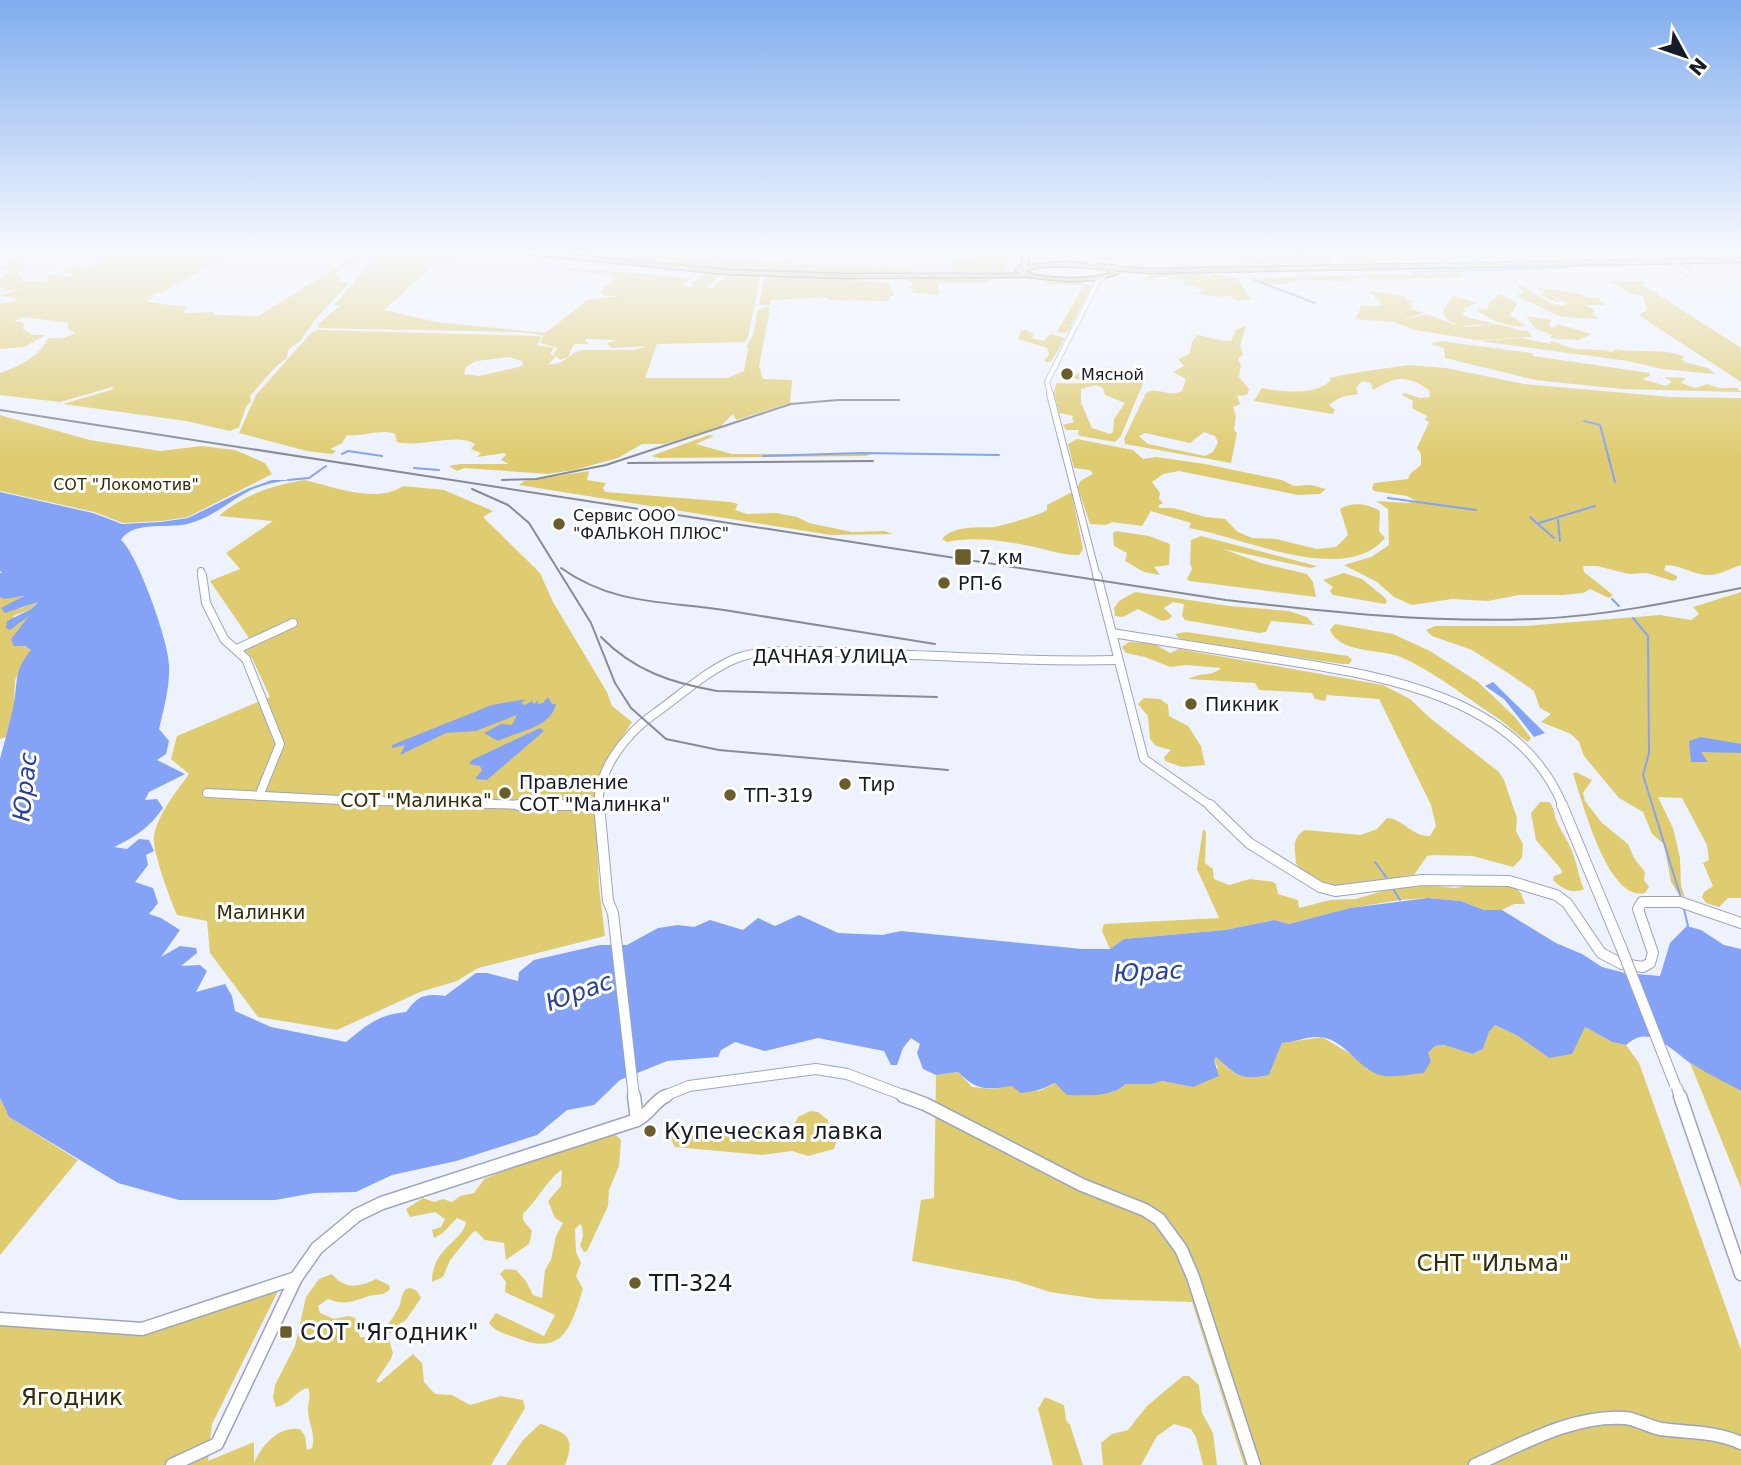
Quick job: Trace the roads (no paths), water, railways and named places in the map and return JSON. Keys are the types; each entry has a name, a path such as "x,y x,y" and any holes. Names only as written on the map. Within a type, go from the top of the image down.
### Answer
{"street":[{"path":"1078,320 1047,382 1144,760 1207,801 1220,817 1249,843 1307,881 1328,889 1354,890 1422,880 1496,880 1522,884 1556,895 1567,903 1601,953 1622,964 1643,967 1650,963 1653,953 1637,909 1642,902 1657,898 1679,902 1741,923"},
{"path":"201,571 206,603 224,639 246,659 280,744 259,796"},
{"path":"237,649 293,623"},
{"path":"1112,633 1357,672 1438,695 1478,714 1520,745 1554,784 1676,1087 1741,1274"},
{"name":"ДАЧНАЯ УЛИЦА","path":"636,1114 598,802 610,762 620,745 636,728 720,667 739,657 771,653 826,652 1075,661 1118,660"},
{"path":"207,793 570,806 598,802"},
{"path":"172,1465 217,1444 296,1278 317,1248 356,1215 382,1203 636,1114 646,1116 660,1098 689,1086 816,1069 847,1074 925,1104 1082,1185 1146,1210 1159,1219 1181,1249 1254,1465"},
{"path":"0,1319 142,1329 296,1278"},
{"path":"1475,1465 1544,1435 1577,1424 1625,1418 1655,1429 1723,1434 1741,1443"}],"water":[{"name":"Юрас","path":"272,480 291,480 254,489 196,521 142,527 121,540 128,548 143,579 168,654 169,681 159,729 169,741 166,754 157,760 185,774 149,792 145,800 157,799 163,808 141,831 114,847 127,849 139,839 149,840 154,851 146,855 148,865 135,882 153,888 158,903 149,914 180,930 161,957 180,946 196,948 197,953 181,966 200,965 207,971 196,992 225,984 232,996 235,1011 271,1027 346,1042 380,1018 406,1012 422,997 445,996 476,973 518,981 519,972 534,960 600,945 627,945 658,928 678,925 694,927 710,920 743,930 758,918 775,926 799,915 838,933 882,935 901,931 1082,949 1110,949 1124,939 1225,930 1274,920 1289,924 1350,908 1428,898 1461,901 1484,910 1502,910 1602,967 1625,973 1660,976 1670,943 1687,926 1701,930 1724,945 1741,949 1741,1091 1698,1068 1652,1037 1644,1036 1626,1045 1612,1042 1585,1027 1572,1054 1549,1058 1518,1036 1495,1025 1489,1032 1483,1049 1473,1054 1444,1045 1435,1046 1428,1053 1431,1061 1424,1073 1395,1076 1376,1074 1330,1039 1310,1037 1282,1043 1269,1075 1245,1077 1229,1069 1216,1057 1214,1060 1219,1076 1193,1087 1162,1081 1152,1084 1126,1084 1113,1092 1091,1095 1067,1095 1055,1083 1020,1093 1012,1086 982,1088 958,1072 936,1075 923,1069 917,1053 920,1044 911,1038 903,1048 897,1065 891,1065 884,1051 818,1038 765,1051 735,1042 721,1050 718,1057 667,1061 620,1080 594,1105 567,1110 537,1135 456,1161 392,1175 356,1192 314,1193 275,1200 179,1200 118,1183 9,1117 0,1098 0,759 19,670 31,650 25,646 14,646 11,639 29,616 10,630 6,628 7,621 31,609 38,602 5,613 1,608 24,596 4,599 0,597 0,492 93,513 122,524 188,518 247,489"},
{"path":"1493,682 1545,733 1534,737 1504,699 1485,686"},
{"path":"548,697 552,704 556,704 547,719 498,741 484,733 501,724 512,725 517,715 476,731 446,733 400,755 405,745 392,748 392,745 492,705 526,699 521,703 525,705 532,701 534,704 538,700 538,704"},
{"path":"540,728 544,731 487,780 475,779 482,770 480,766 469,764 472,760"},
{"path":"1701,737 1741,744 1741,753 1701,752 1708,762 1691,762 1689,741"}],"waterway":[{"path":"1584,421 1600,425 1615,482"},
{"path":"342,454 348,451 382,456"},
{"path":"763,456 862,453 999,455"},
{"path":"288,480 309,478 326,466"},
{"path":"414,468 439,470"},
{"path":"1388,498 1476,510"},
{"path":"1539,523 1595,506"},
{"path":"1530,517 1554,538"},
{"path":"1558,520 1560,541"},
{"path":"1612,599 1619,606"},
{"path":"1633,618 1648,636 1649,753 1643,775 1681,898"},
{"path":"1375,862 1389,881"},
{"path":"1393,889 1400,900"},
{"path":"1684,909 1688,926"}],"railway":[{"path":"502,480 536,479 606,465 791,404 838,400 899,400"},
{"path":"0,410 1226,600 1303,609 1419,618 1535,619 1613,612 1741,588"},
{"path":"628,463 873,461"},
{"path":"472,489 508,505 529,523 591,623 615,683 631,708 666,739 719,750 948,770"},
{"path":"561,568 600,589 640,600 724,610 935,644"},
{"path":"601,637 627,659 654,674 717,691 937,697"}],"place":[{"name":"Мясной","path":"1067,374"},
{"name":"Сервис ООО \"ФАЛЬКОН ПЛЮС\"","path":"559,524"},
{"name":"7 км","path":"963,557"},
{"name":"РП-6","path":"944,583"},
{"name":"Пикник","path":"1191,704"},
{"name":"Тир","path":"845,784"},
{"name":"Правление СОТ \"Малинка\"","path":"505,793"},
{"name":"ТП-319","path":"730,795"},
{"name":"Купеческая лавка","path":"650,1131"},
{"name":"ТП-324","path":"635,1283"},
{"name":"СОТ \"Ягодник\"","path":"286,1332"}],"park label":[{"name":"СОТ \"Локомотив\"","path":"126,484"},
{"name":"СОТ \"Малинка\"","path":"416,800"},
{"name":"Малинки","path":"261,912"},
{"name":"СНТ \"Ильма\"","path":"1493,1263"},
{"name":"Ягодник","path":"72,1397"}]}
